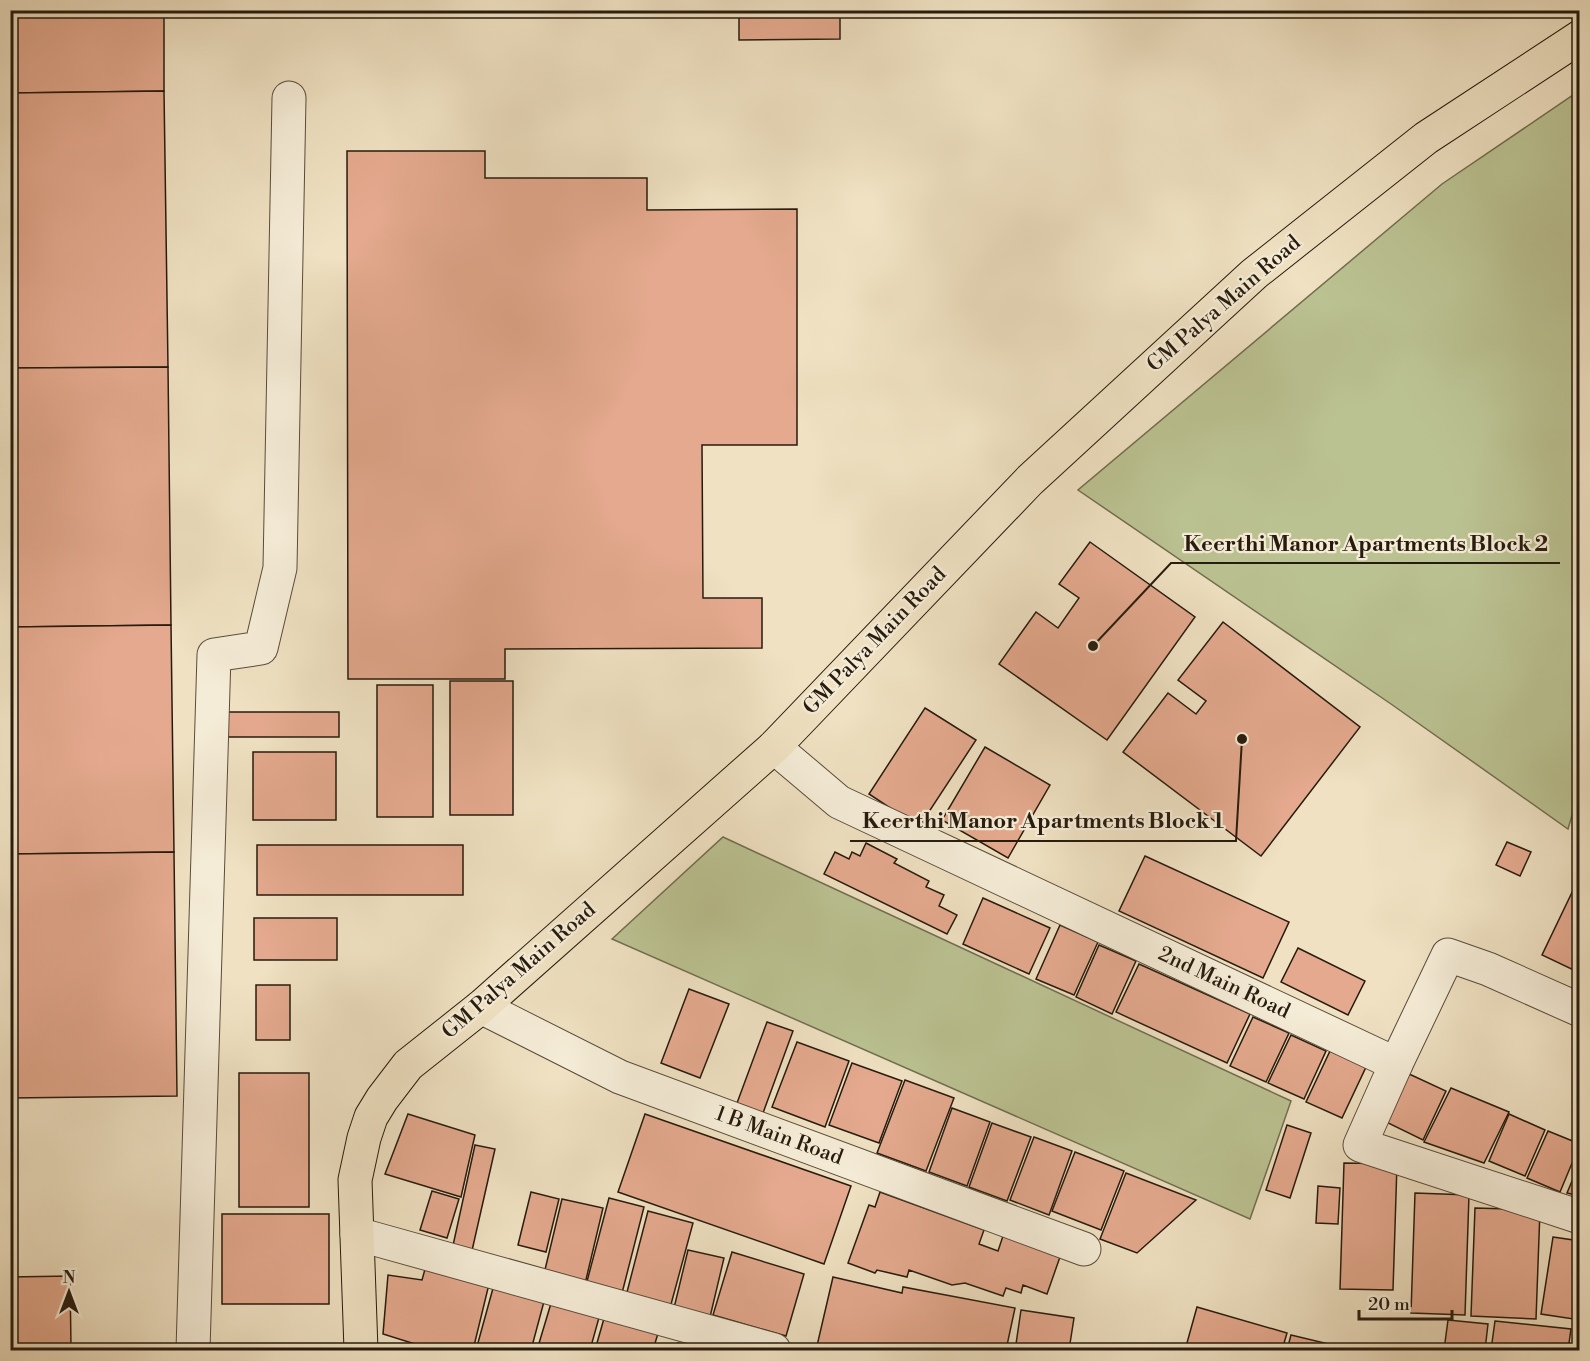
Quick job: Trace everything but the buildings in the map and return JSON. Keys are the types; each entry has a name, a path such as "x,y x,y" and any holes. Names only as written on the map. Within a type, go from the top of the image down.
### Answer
{"main road":[{"name":"GM Palya Main Road","path":"363,1350 355,1180 364,1137 376,1108 408,1065 481,1007 774,747 1030,480 1254,274 1426,138 1580,37"}],"street":[{"path":"193,1350 214,655 261,648 280,568 289,98"},
{"name":"2nd Main Road","path":"774,747 839,802 1396,1064"},
{"path":"1580,1010 1488,969 1448,956 1360,1145 1580,1217"},
{"name":"1 B Main Road","path":"481,1007 620,1077 1084,1249"},
{"path":"357,1234 774,1350"}],"green space":[{"path":"1579,91 1580,788 1568,829 1391,704 1078,490 1442,184"},
{"path":"723,837 1291,1101 1250,1219 612,939"}],"place":[{"name":"Keerthi Manor Apartments Block 2","path":"1093,646"},
{"name":"Keerthi Manor Apartments Block 1","path":"1242,739"}]}
